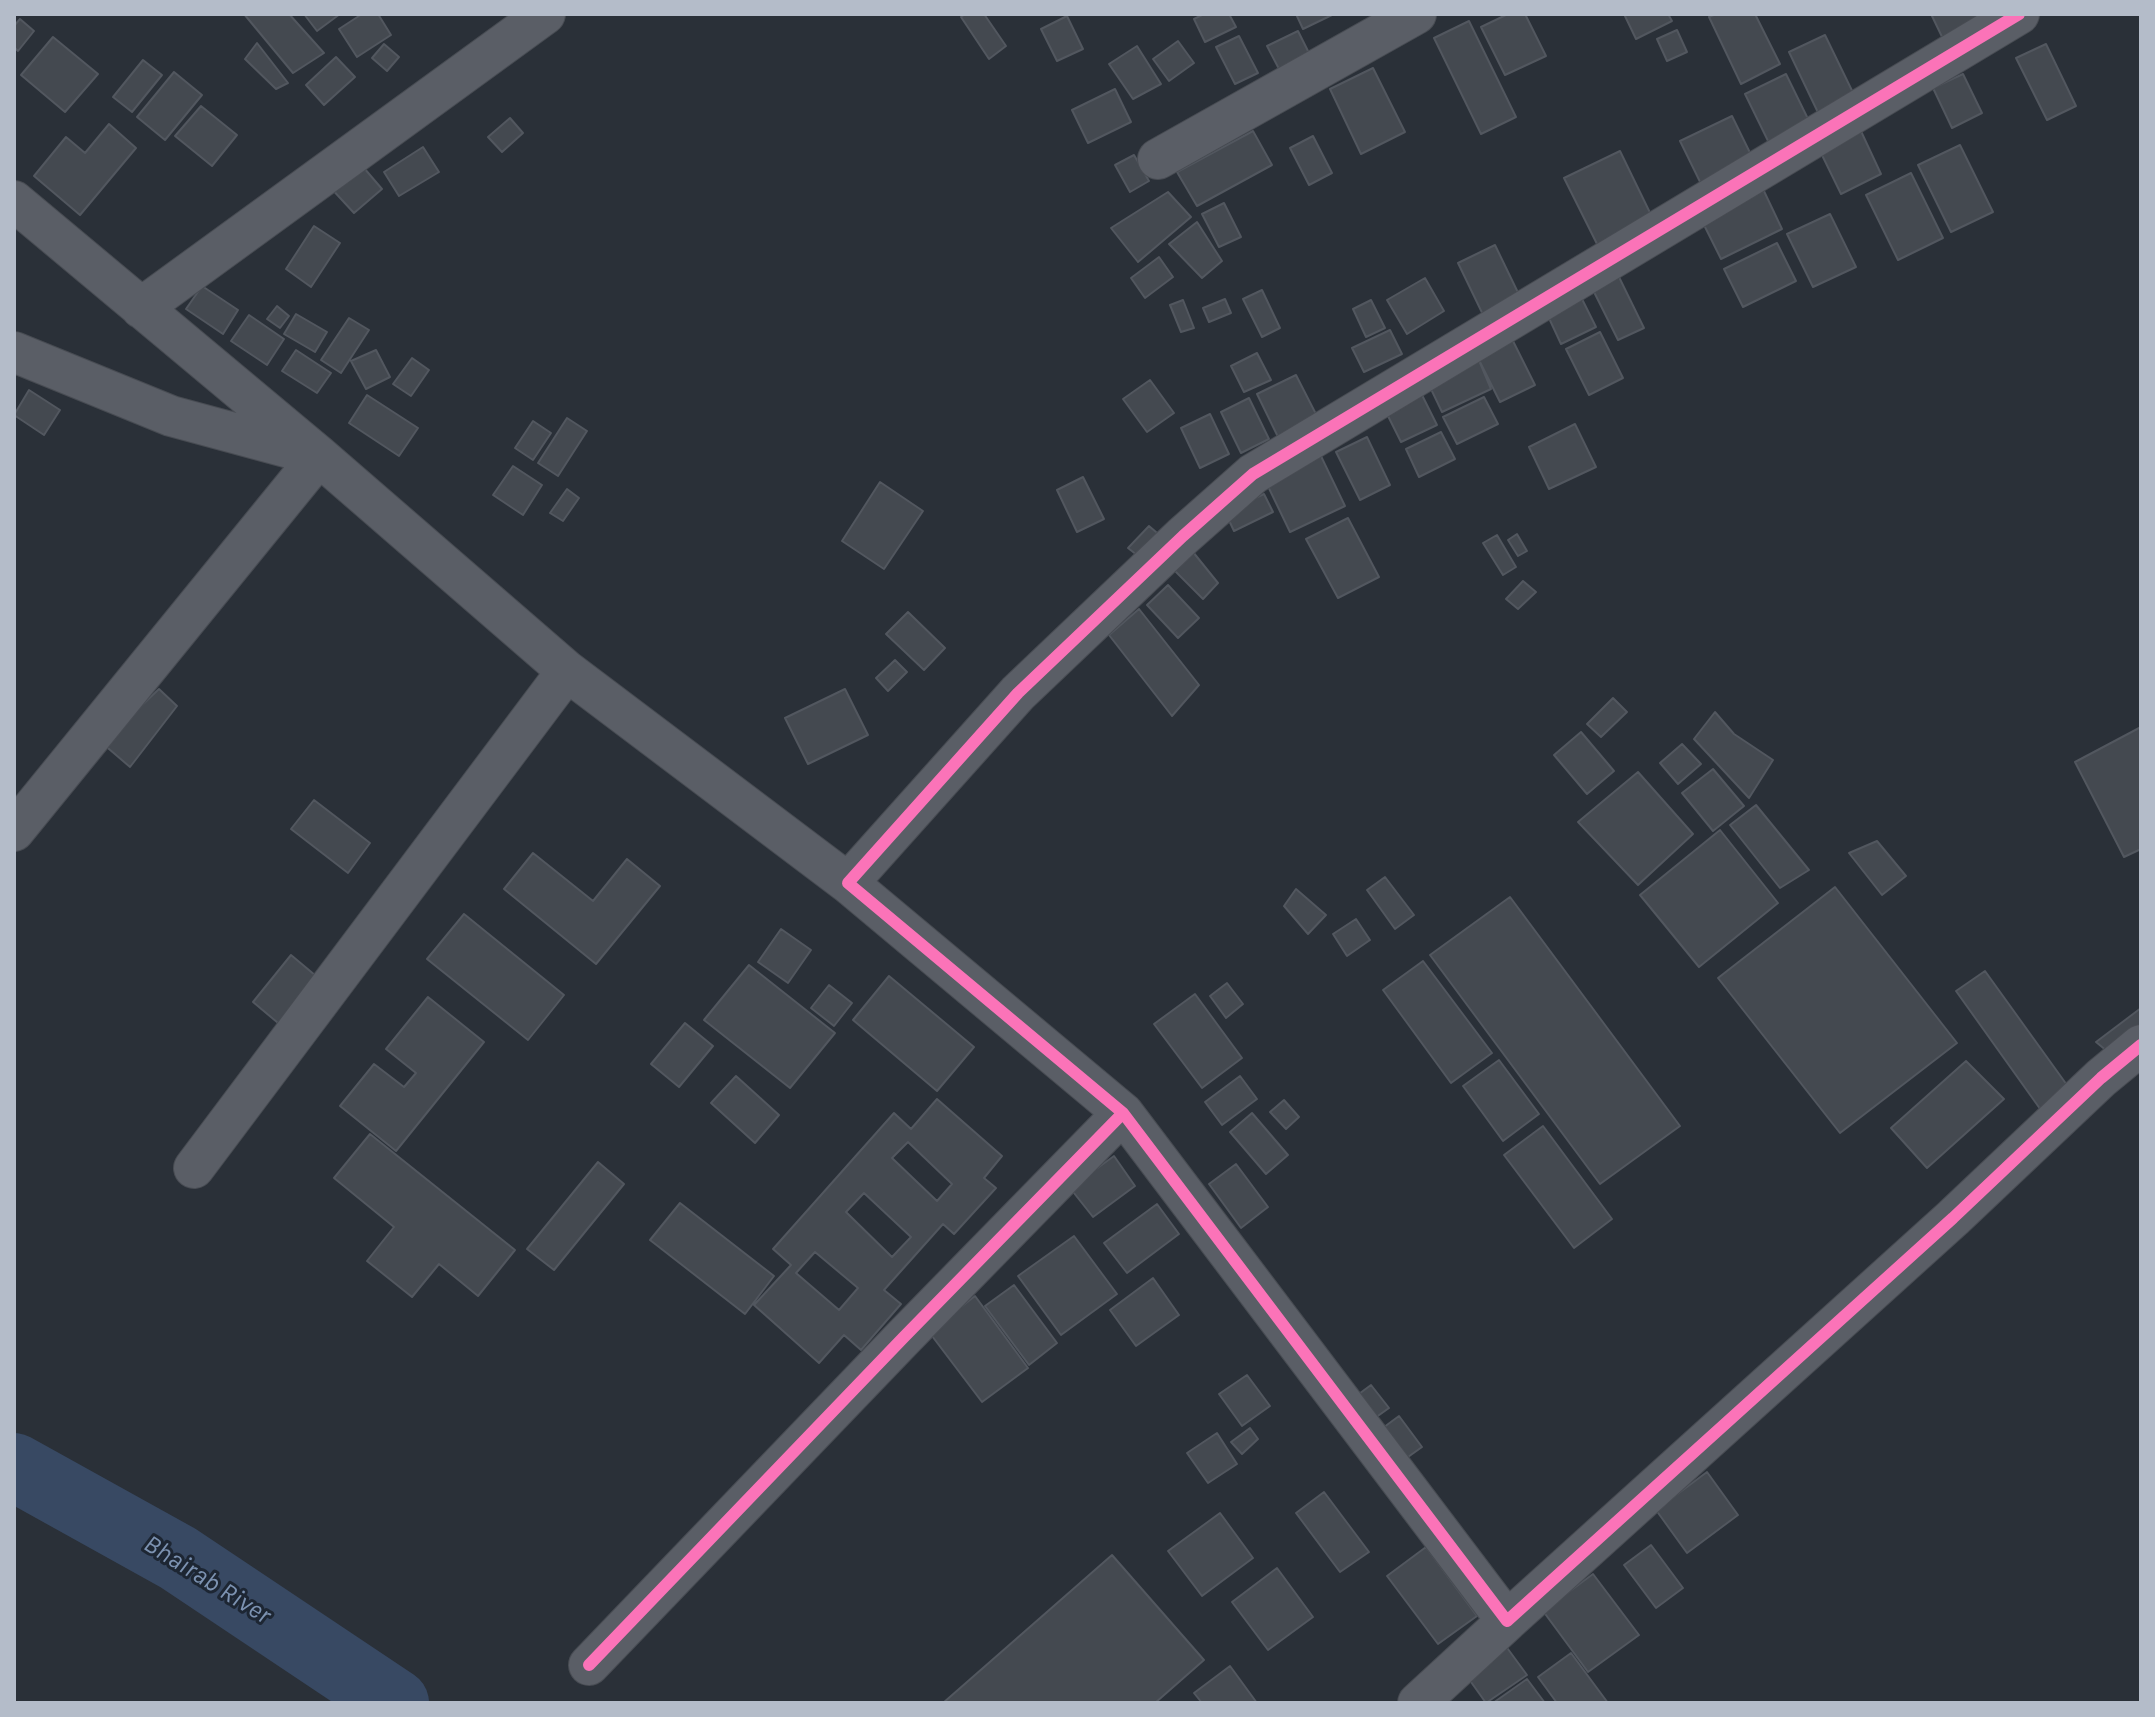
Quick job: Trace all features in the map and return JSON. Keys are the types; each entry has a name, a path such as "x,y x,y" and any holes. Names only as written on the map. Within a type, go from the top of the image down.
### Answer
{"street":[{"path":"141,308 545,14"},
{"path":"1158,159 1416,14"},
{"path":"848,883 1018,693 1253,474 2019,14"},
{"path":"14,201 319,456 567,671 848,883 1123,1113 1507,1621"},
{"path":"14,352 171,416 319,456"},
{"path":"14,831 319,456"},
{"path":"194,1168 567,671"},
{"path":"1418,1703 1953,1218 2101,1078 2141,1045"},
{"path":"589,1665 1123,1113"}],"building":[{"path":"244,14 289,14 324,53 293,73"},
{"path":"304,14 340,14 317,31"},
{"path":"362,14 378,14 391,35 357,57 339,29"},
{"path":"965,14 984,14 1006,46 989,59 961,17"},
{"path":"1204,14 1229,14 1236,27 1205,42 1194,19"},
{"path":"1296,14 1334,14 1303,29"},
{"path":"1508,14 1525,14 1546,56 1505,75 1481,27"},
{"path":"1624,14 1668,14 1672,21 1636,39"},
{"path":"1716,14 1755,14 1780,64 1741,84 1709,17"},
{"path":"1931,14 1980,14 1985,24 1945,43"},
{"path":"1067,16 1083,49 1057,61 1041,29"},
{"path":"20,19 34,31 18,51 14,47 14,26"},
{"path":"1469,21 1516,117 1481,134 1434,38"},
{"path":"1677,30 1687,52 1667,61 1657,39"},
{"path":"1298,31 1309,53 1279,69 1267,46"},
{"path":"1825,35 1859,105 1823,123 1789,52"},
{"path":"1239,36 1258,73 1235,84 1216,47"},
{"path":"53,37 98,74 65,112 21,75"},
{"path":"1178,41 1194,63 1169,81 1153,59"},
{"path":"257,43 288,83 276,89 245,59"},
{"path":"384,44 399,57 387,71 372,58"},
{"path":"2046,44 2076,106 2047,120 2016,58"},
{"path":"1137,46 1161,84 1133,99 1109,64"},
{"path":"336,57 355,77 324,105 306,85"},
{"path":"143,60 162,75 132,112 113,97"},
{"path":"1373,68 1405,132 1361,154 1330,89"},
{"path":"174,72 202,95 165,140 137,117"},
{"path":"1786,74 1811,125 1770,145 1745,94"},
{"path":"1963,74 1982,113 1952,128 1933,88"},
{"path":"1115,89 1131,122 1088,143 1072,110"},
{"path":"201,106 237,135 212,166 175,136"},
{"path":"1732,116 1757,167 1705,192 1680,141"},
{"path":"510,118 523,133 502,152 488,137"},
{"path":"109,124 136,148 80,215 34,176 66,137 85,153"},
{"path":"1860,129 1881,174 1841,194 1819,149"},
{"path":"1253,131 1272,165 1197,206 1177,172"},
{"path":"1313,136 1332,173 1309,185 1290,148"},
{"path":"1960,145 1993,212 1951,232 1918,165"},
{"path":"423,147 439,172 399,196 384,172"},
{"path":"1620,151 1655,223 1600,250 1564,178"},
{"path":"1134,155 1149,181 1130,192 1115,165"},
{"path":"358,161 382,189 354,213 329,186"},
{"path":"1911,173 1943,238 1898,260 1866,195"},
{"path":"1763,189 1782,229 1721,259 1701,219"},
{"path":"1168,192 1191,217 1138,262 1111,228"},
{"path":"1224,203 1241,237 1219,247 1202,214"},
{"path":"1830,214 1856,267 1813,287 1787,234"},
{"path":"1197,222 1222,261 1202,278 1169,244"},
{"path":"314,226 340,243 311,287 286,269"},
{"path":"1777,243 1796,281 1743,307 1724,269"},
{"path":"1495,245 1524,305 1487,323 1458,263"},
{"path":"1159,257 1173,277 1145,298 1131,278"},
{"path":"1618,275 1644,328 1618,340 1592,288"},
{"path":"1425,278 1444,311 1407,334 1387,300"},
{"path":"202,286 238,310 223,334 186,309"},
{"path":"1262,290 1280,328 1262,337 1243,299"},
{"path":"1225,299 1231,313 1209,322 1203,308"},
{"path":"1582,299 1596,327 1561,344 1548,316"},
{"path":"1183,300 1194,328 1181,332 1170,305"},
{"path":"1371,300 1385,328 1366,337 1353,309"},
{"path":"277,306 289,316 280,328 267,319"},
{"path":"296,314 327,332 315,352 284,334"},
{"path":"249,315 284,339 267,365 231,341"},
{"path":"349,318 369,330 341,373 321,360"},
{"path":"1390,330 1402,354 1364,372 1352,348"},
{"path":"1600,332 1623,378 1589,395 1566,349"},
{"path":"1513,341 1535,385 1500,402 1478,358"},
{"path":"296,350 331,373 317,393 282,371"},
{"path":"376,350 390,377 366,389 351,361"},
{"path":"1257,353 1271,380 1244,392 1231,366"},
{"path":"412,358 429,370 411,396 393,384"},
{"path":"1478,358 1491,389 1442,412 1430,387"},
{"path":"1296,375 1319,420 1279,439 1257,394"},
{"path":"1150,380 1174,413 1147,432 1123,399"},
{"path":"29,390 60,410 44,435 14,415"},
{"path":"1420,391 1437,425 1401,442 1384,408"},
{"path":"367,395 418,428 399,456 349,423"},
{"path":"1484,397 1498,424 1457,444 1443,417"},
{"path":"1249,398 1269,439 1241,453 1221,412"},
{"path":"1210,414 1229,454 1200,468 1181,428"},
{"path":"567,418 587,431 558,476 538,463"},
{"path":"533,421 551,433 533,460 515,448"},
{"path":"1575,424 1596,467 1549,489 1529,447"},
{"path":"1441,432 1455,459 1419,477 1406,449"},
{"path":"1367,437 1390,485 1360,500 1336,452"},
{"path":"1319,452 1345,506 1290,532 1264,478"},
{"path":"513,466 542,485 523,515 493,495"},
{"path":"1083,477 1104,519 1077,532 1057,490"},
{"path":"880,482 923,511 884,569 842,541"},
{"path":"567,489 579,498 563,521 550,513"},
{"path":"1264,494 1273,512 1234,531 1225,512"},
{"path":"1348,518 1379,577 1338,598 1306,539"},
{"path":"1149,526 1163,538 1142,559 1128,548"},
{"path":"1517,534 1527,551 1518,556 1508,540"},
{"path":"1497,535 1516,567 1503,575 1483,543"},
{"path":"1193,552 1218,583 1203,599 1173,569"},
{"path":"1523,581 1536,592 1518,609 1506,599"},
{"path":"1168,585 1199,618 1178,638 1147,605"},
{"path":"1139,609 1199,685 1172,716 1109,635"},
{"path":"908,612 945,648 924,670 886,634"},
{"path":"895,660 907,672 888,691 876,678"},
{"path":"159,689 177,706 130,767 102,743"},
{"path":"845,689 868,735 808,764 785,718"},
{"path":"1613,698 1627,712 1601,737 1587,724"},
{"path":"1715,712 1734,734 1773,760 1749,798 1694,739"},
{"path":"2141,727 2141,849 2124,857 2075,762"},
{"path":"1581,732 1614,771 1587,794 1554,755"},
{"path":"1682,744 1701,764 1678,784 1660,763"},
{"path":"1713,769 1744,806 1713,831 1682,793"},
{"path":"1638,772 1693,834 1638,885 1578,822"},
{"path":"314,800 370,843 348,873 291,829"},
{"path":"1756,805 1809,870 1780,888 1730,825"},
{"path":"1720,830 1778,903 1699,967 1640,895"},
{"path":"1877,841 1906,876 1882,895 1849,853"},
{"path":"533,853 593,901 627,859 660,886 596,964 504,889"},
{"path":"1385,877 1414,915 1395,929 1367,890"},
{"path":"1835,887 1957,1043 1840,1133 1718,978"},
{"path":"1296,889 1326,915 1308,934 1284,906"},
{"path":"1510,897 1680,1126 1600,1184 1430,955"},
{"path":"464,914 564,995 528,1040 427,959"},
{"path":"1356,919 1370,940 1347,956 1333,934"},
{"path":"781,929 811,950 788,983 758,962"},
{"path":"291,955 322,981 284,1028 253,1002"},
{"path":"1423,961 1492,1053 1451,1083 1383,990"},
{"path":"749,965 835,1033 790,1088 704,1020"},
{"path":"1985,971 2072,1092 2043,1113 1956,991"},
{"path":"889,976 974,1047 937,1091 853,1020"},
{"path":"1227,983 1243,1004 1226,1018 1210,996"},
{"path":"829,985 852,1003 834,1026 811,1008"},
{"path":"1195,994 1242,1058 1202,1088 1154,1024"},
{"path":"428,997 484,1042 396,1151 340,1106 374,1064 404,1087 416,1073 386,1049"},
{"path":"2141,1008 2141,1040 2119,1061 2096,1042"},
{"path":"685,1023 713,1046 679,1087 651,1064"},
{"path":"1499,1060 1539,1114 1503,1141 1463,1086"},
{"path":"1966,1061 2004,1099 1927,1168 1891,1128"},
{"path":"736,1076 779,1115 755,1143 711,1103"},
{"path":"1240,1076 1257,1099 1222,1125 1205,1102"},
{"path":"937,1099 1002,1156 984,1178 996,1188 954,1234 943,1224 884,1290 901,1304 861,1350 844,1335 819,1363 754,1305 791,1265 773,1249 894,1113 911,1129","holes":["908,1142 952,1184 937,1201 892,1158","864,1193 911,1237 892,1257 846,1212","815,1252 858,1288 839,1310 796,1273"]},
{"path":"1284,1100 1299,1117 1286,1129 1270,1112"},
{"path":"1252,1113 1288,1155 1266,1174 1230,1132"},
{"path":"1543,1126 1612,1219 1574,1248 1504,1155"},
{"path":"370,1134 515,1250 478,1296 439,1264 412,1297 367,1261 394,1227 334,1178"},
{"path":"1114,1156 1135,1186 1093,1217 1070,1188"},
{"path":"598,1162 624,1184 554,1270 527,1249"},
{"path":"1236,1164 1268,1207 1241,1228 1209,1184"},
{"path":"680,1203 774,1276 745,1314 650,1240"},
{"path":"1157,1204 1179,1234 1127,1273 1104,1243"},
{"path":"1074,1236 1117,1294 1061,1335 1018,1276"},
{"path":"1153,1278 1179,1315 1136,1346 1110,1310"},
{"path":"1014,1285 1057,1343 1029,1365 985,1306"},
{"path":"975,1296 1028,1368 982,1402 929,1332"},
{"path":"1247,1375 1270,1406 1242,1426 1219,1394"},
{"path":"1371,1385 1389,1408 1361,1428 1344,1405"},
{"path":"1399,1416 1422,1447 1394,1467 1372,1436"},
{"path":"1250,1428 1258,1439 1242,1454 1231,1442"},
{"path":"1217,1433 1237,1464 1208,1483 1187,1453"},
{"path":"1707,1472 1738,1515 1687,1553 1656,1510"},
{"path":"1324,1492 1369,1552 1340,1572 1296,1513"},
{"path":"1220,1513 1253,1558 1202,1596 1168,1551"},
{"path":"1651,1545 1683,1588 1656,1608 1624,1565"},
{"path":"1426,1547 1477,1616 1438,1644 1387,1576"},
{"path":"1112,1555 1204,1660 1155,1703 943,1703"},
{"path":"1277,1568 1313,1617 1268,1650 1232,1602"},
{"path":"1593,1574 1639,1635 1588,1672 1543,1611"},
{"path":"1505,1645 1527,1675 1486,1703 1466,1675"},
{"path":"1571,1653 1608,1703 1557,1703 1538,1677"},
{"path":"1230,1666 1257,1703 1202,1703 1194,1693"},
{"path":"1527,1679 1545,1703 1493,1703"}],"waterway":[{"name":"Bhairab River","path":"14,1467 178,1558 395,1703"}],"cycle path":[{"path":"589,1665 1123,1113 848,883 1018,693 1253,474 2019,14"},
{"path":"1123,1113 1507,1621 1953,1218 2101,1078 2141,1045"}]}
